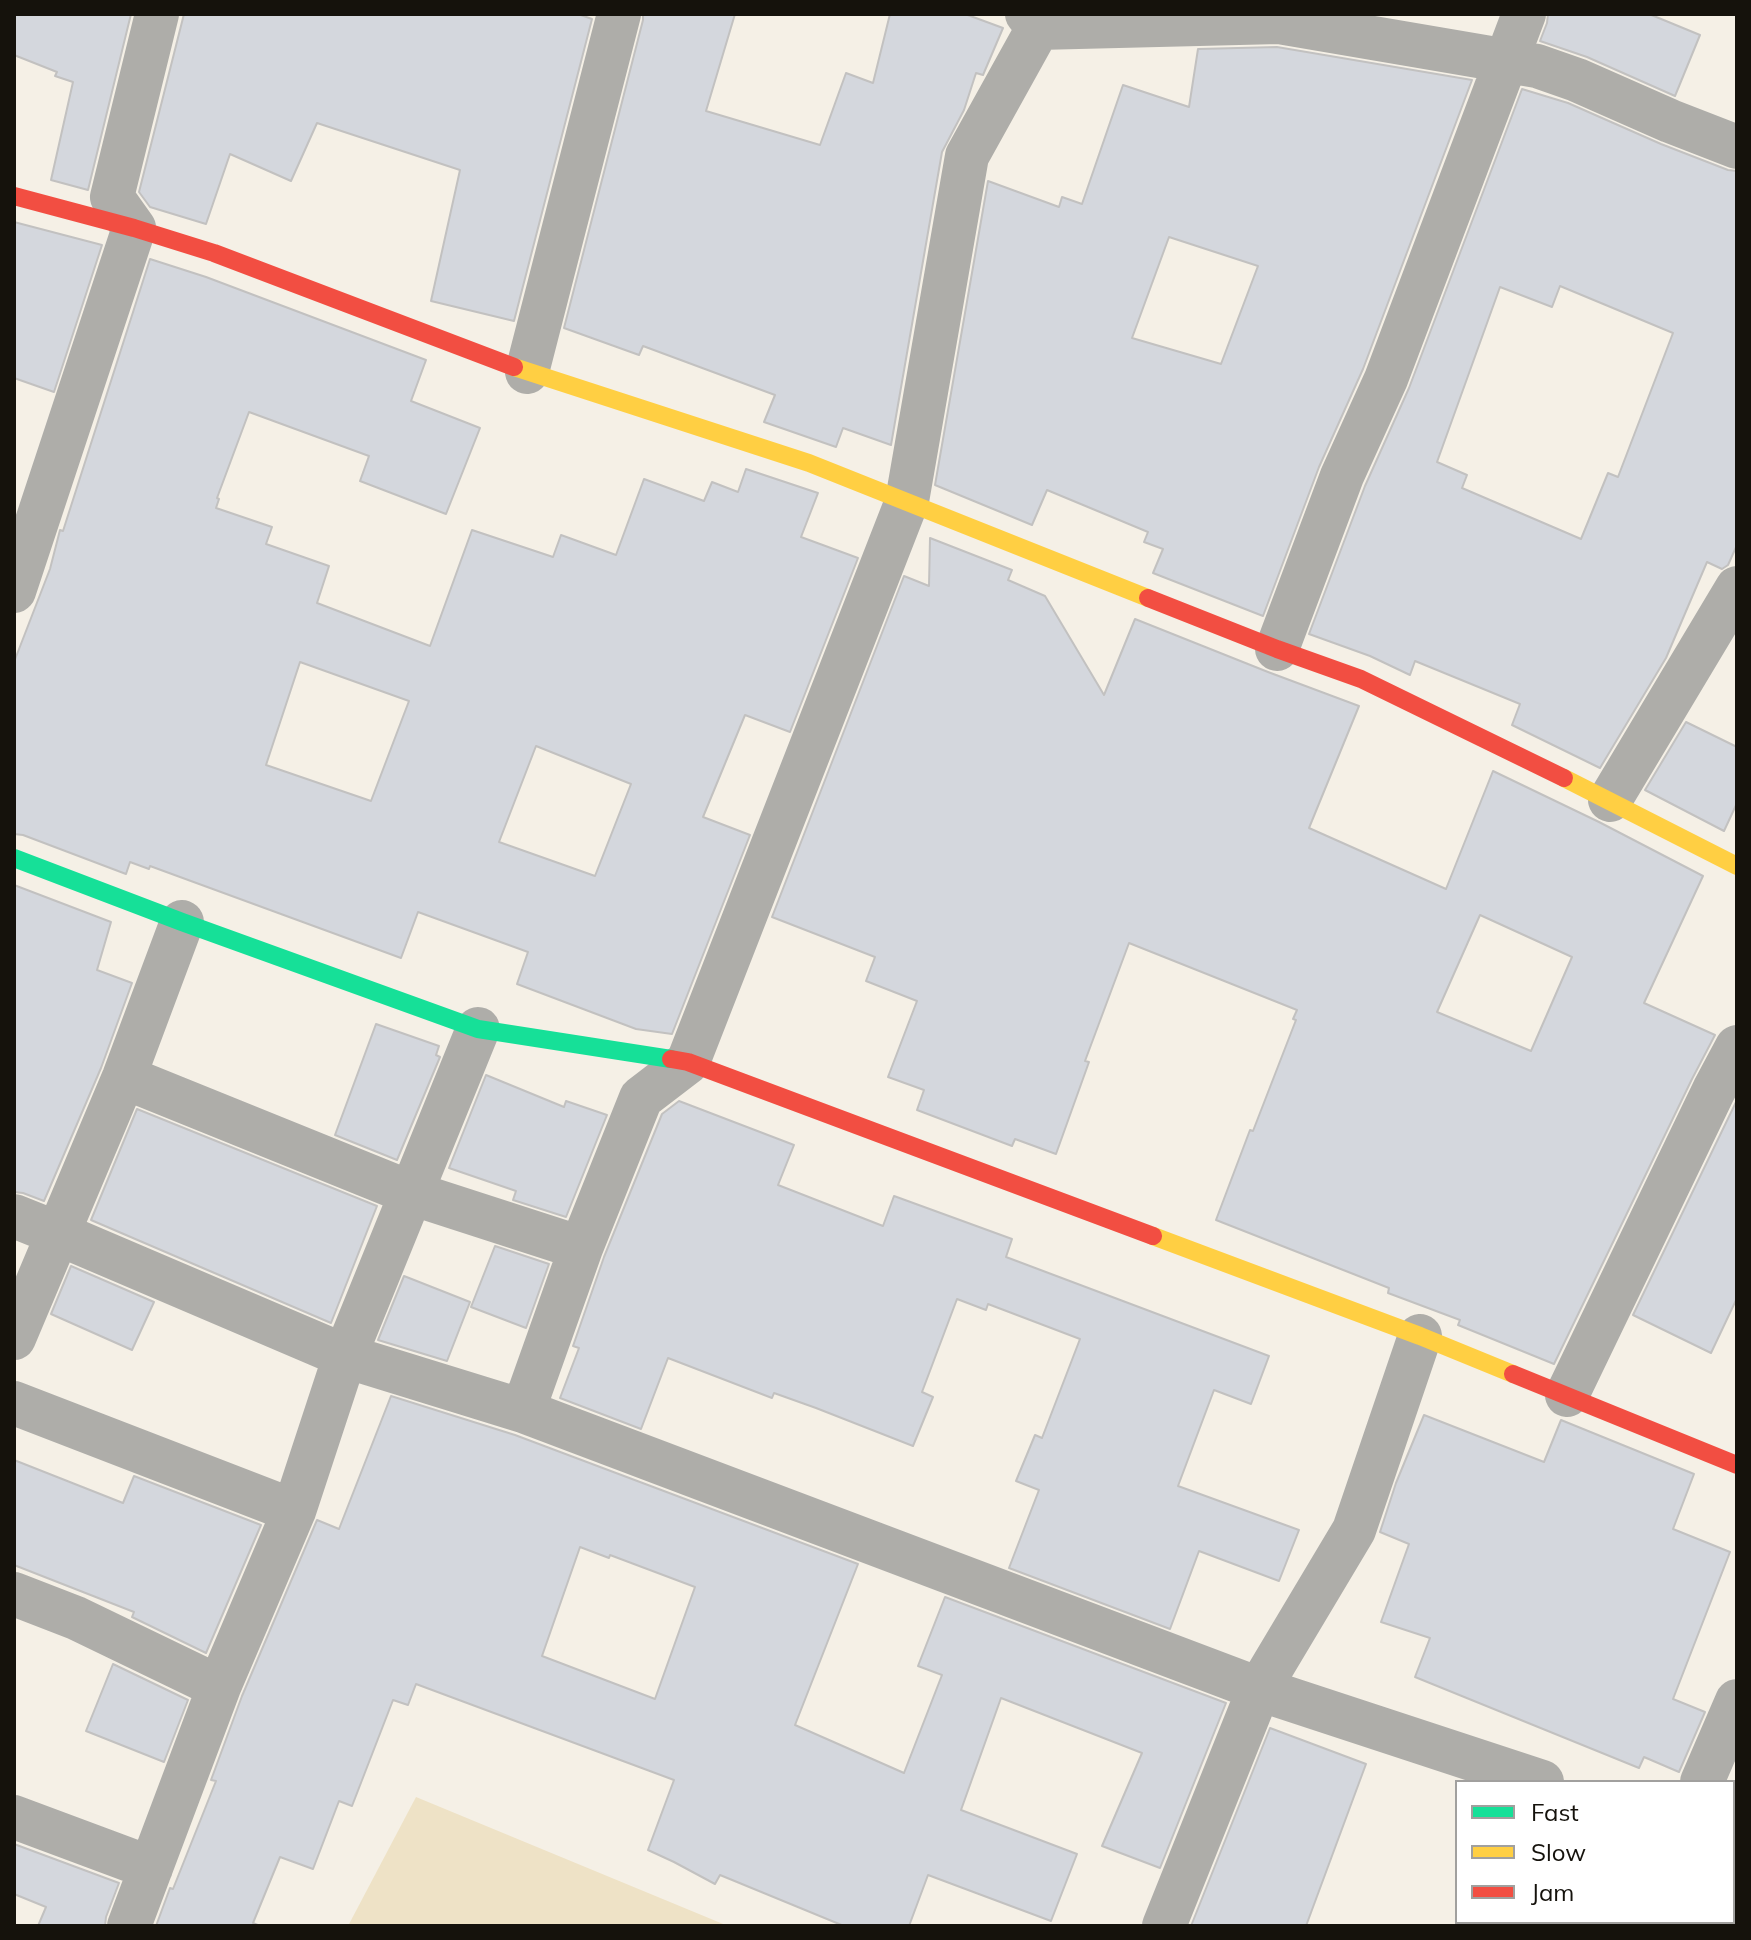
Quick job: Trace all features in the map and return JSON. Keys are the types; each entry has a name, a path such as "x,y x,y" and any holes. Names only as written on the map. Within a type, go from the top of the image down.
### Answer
{"street":[{"path":"134,228 112,197 157,14"},
{"path":"527,372 619,14"},
{"path":"1277,649 1342,476 1386,379 1524,14"},
{"path":"523,1411 581,1248 641,1098 688,1062 907,501 967,156 1033,21 1279,22 1537,66 1737,147"},
{"path":"14,196 214,253 527,372 809,463 907,501 1277,649 1361,679 1610,800 1737,866"},
{"path":"14,591 134,228"},
{"path":"1610,800 1737,588"},
{"path":"14,858 478,1029 688,1062 1420,1336 1737,1465"},
{"path":"14,1338 124,1077 182,922"},
{"path":"129,1926 219,1687 294,1511 345,1356 478,1029"},
{"path":"1567,1395 1737,1047"},
{"path":"124,1077 411,1193 581,1248"},
{"path":"14,1216 345,1356 523,1411 1259,1689 1536,1780"},
{"path":"1164,1926 1259,1689 1354,1530 1420,1336"},
{"path":"14,1403 294,1511"},
{"path":"14,1594 76,1618 219,1687"},
{"path":"1703,1780 1737,1701"},
{"path":"14,1817 151,1868"}],"shaded area":[{"path":"416,1797 728,1926 348,1926"}],"building":[{"path":"14,14 131,14 88,190 51,180 73,82 55,76 57,72 14,55"},
{"path":"184,14 578,14 592,19 514,321 431,301 460,170 317,123 291,181 230,154 206,224 150,207 139,192"},
{"path":"643,14 735,14 706,111 820,145 846,73 873,83 890,14 965,14 1003,28 983,75 976,73 964,110 942,152 891,445 843,428 836,447 764,422 775,395 643,346 639,355 564,328"},
{"path":"1548,14 1649,14 1700,35 1675,96 1587,57 1540,41"},
{"path":"1277,47 1472,80 1363,369 1319,467 1263,616 1153,573 1163,549 1144,542 1148,532 1047,490 1032,525 935,485 988,181 1059,207 1062,197 1082,204 1123,85 1189,107 1198,49","holes":["1169,237 1258,266 1221,364 1132,338"]},
{"path":"1522,89 1568,103 1661,144 1737,171 1737,545 1728,565 1722,569 1707,562 1666,658 1600,768 1512,725 1520,704 1415,661 1410,675 1370,656 1309,634 1365,486 1409,388","holes":["1560,286 1673,333 1618,477 1608,473 1581,539 1462,488 1467,475 1437,462 1500,287 1552,307"]},
{"path":"14,222 102,245 54,392 14,378"},
{"path":"150,259 426,360 411,401 480,428 446,514 360,481 369,456 249,412 216,508 272,527 266,544 329,566 317,603 430,646 472,530 553,557 561,535 616,555 644,479 704,501 712,482 738,492 746,469 818,493 801,537 858,558 790,732 745,715 703,817 750,835 672,1034 636,1029 517,984 528,952 418,912 401,958 150,866 149,869 130,862 126,874 14,834 14,662 50,569 60,530 63,531","holes":["300,662 409,701 371,801 266,765","536,746 631,784 595,876 499,842"]},
{"path":"930,538 1012,570 1008,580 1045,596 1104,695 1135,619 1359,706 1309,828 1446,889 1493,771 1703,876 1644,1003 1715,1035 1554,1364 1458,1325 1460,1320 1388,1293 1389,1288 1216,1220 1296,1020 1293,1019 1297,1010 1129,943 1085,1061 1089,1062 1056,1154 1015,1139 1012,1146 917,1110 924,1090 888,1077 917,1001 866,981 875,957 772,917 904,576 929,586","holes":["1480,915 1572,957 1531,1051 1437,1012"]},
{"path":"1686,722 1737,747 1737,803 1724,831 1645,790"},
{"path":"14,885 111,922 97,970 132,983 101,1068 44,1201 14,1192"},
{"path":"376,1024 439,1046 436,1055 440,1057 397,1160 335,1135"},
{"path":"486,1075 564,1107 566,1101 607,1115 566,1217 513,1200 516,1191 449,1168"},
{"path":"1737,1100 1737,1298 1711,1353 1633,1315"},
{"path":"679,1101 794,1145 778,1185 883,1226 894,1196 1012,1239 1006,1257 1269,1356 1251,1404 1214,1390 1178,1486 1299,1530 1279,1581 1199,1551 1170,1629 1009,1568 1039,1490 1016,1481 1035,1435 1042,1438 1080,1339 988,1304 986,1310 957,1299 922,1392 933,1397 913,1446 816,1408 774,1393 772,1398 668,1358 641,1429 560,1398 579,1348 573,1346 604,1257 662,1114"},
{"path":"137,1109 377,1206 331,1323 91,1220"},
{"path":"495,1246 549,1264 526,1328 471,1307"},
{"path":"71,1266 154,1302 132,1350 51,1314"},
{"path":"404,1276 470,1302 447,1361 378,1340"},
{"path":"391,1396 515,1435 858,1564 795,1725 904,1773 942,1675 918,1666 945,1597 1226,1703 1160,1868 1102,1846 1142,1753 1001,1698 961,1810 1077,1854 1051,1921 928,1875 909,1926 844,1926 720,1875 715,1884 648,1850 674,1780 416,1684 408,1705 393,1700 352,1806 339,1801 313,1869 280,1857 253,1923 260,1926 156,1926 216,1781 211,1780 242,1696 317,1520 339,1529","holes":["580,1547 609,1558 610,1555 695,1587 655,1699 542,1656"]},
{"path":"1424,1415 1544,1462 1561,1420 1694,1474 1673,1529 1730,1552 1673,1699 1705,1712 1679,1772 1644,1757 1639,1768 1415,1677 1430,1638 1381,1622 1409,1544 1380,1532"},
{"path":"14,1460 123,1503 134,1476 261,1525 206,1653 132,1617 134,1612 14,1565"},
{"path":"113,1664 188,1700 164,1762 86,1731"},
{"path":"1270,1728 1366,1764 1306,1926 1191,1926"},
{"path":"14,1844 119,1883 105,1926 38,1926 46,1907 14,1894"}],"traffic: fast":[{"path":"14,858 478,1029 671,1059"}],"traffic: slow":[{"path":"514,367 809,463 1148,598"},
{"path":"1564,778 1737,866"},
{"path":"1153,1236 1513,1374"}],"traffic: jam":[{"path":"14,196 214,253 514,367"},
{"path":"1148,598 1361,679 1564,778"},
{"path":"671,1059 688,1062 1153,1236"},
{"path":"1513,1374 1737,1465"}]}
